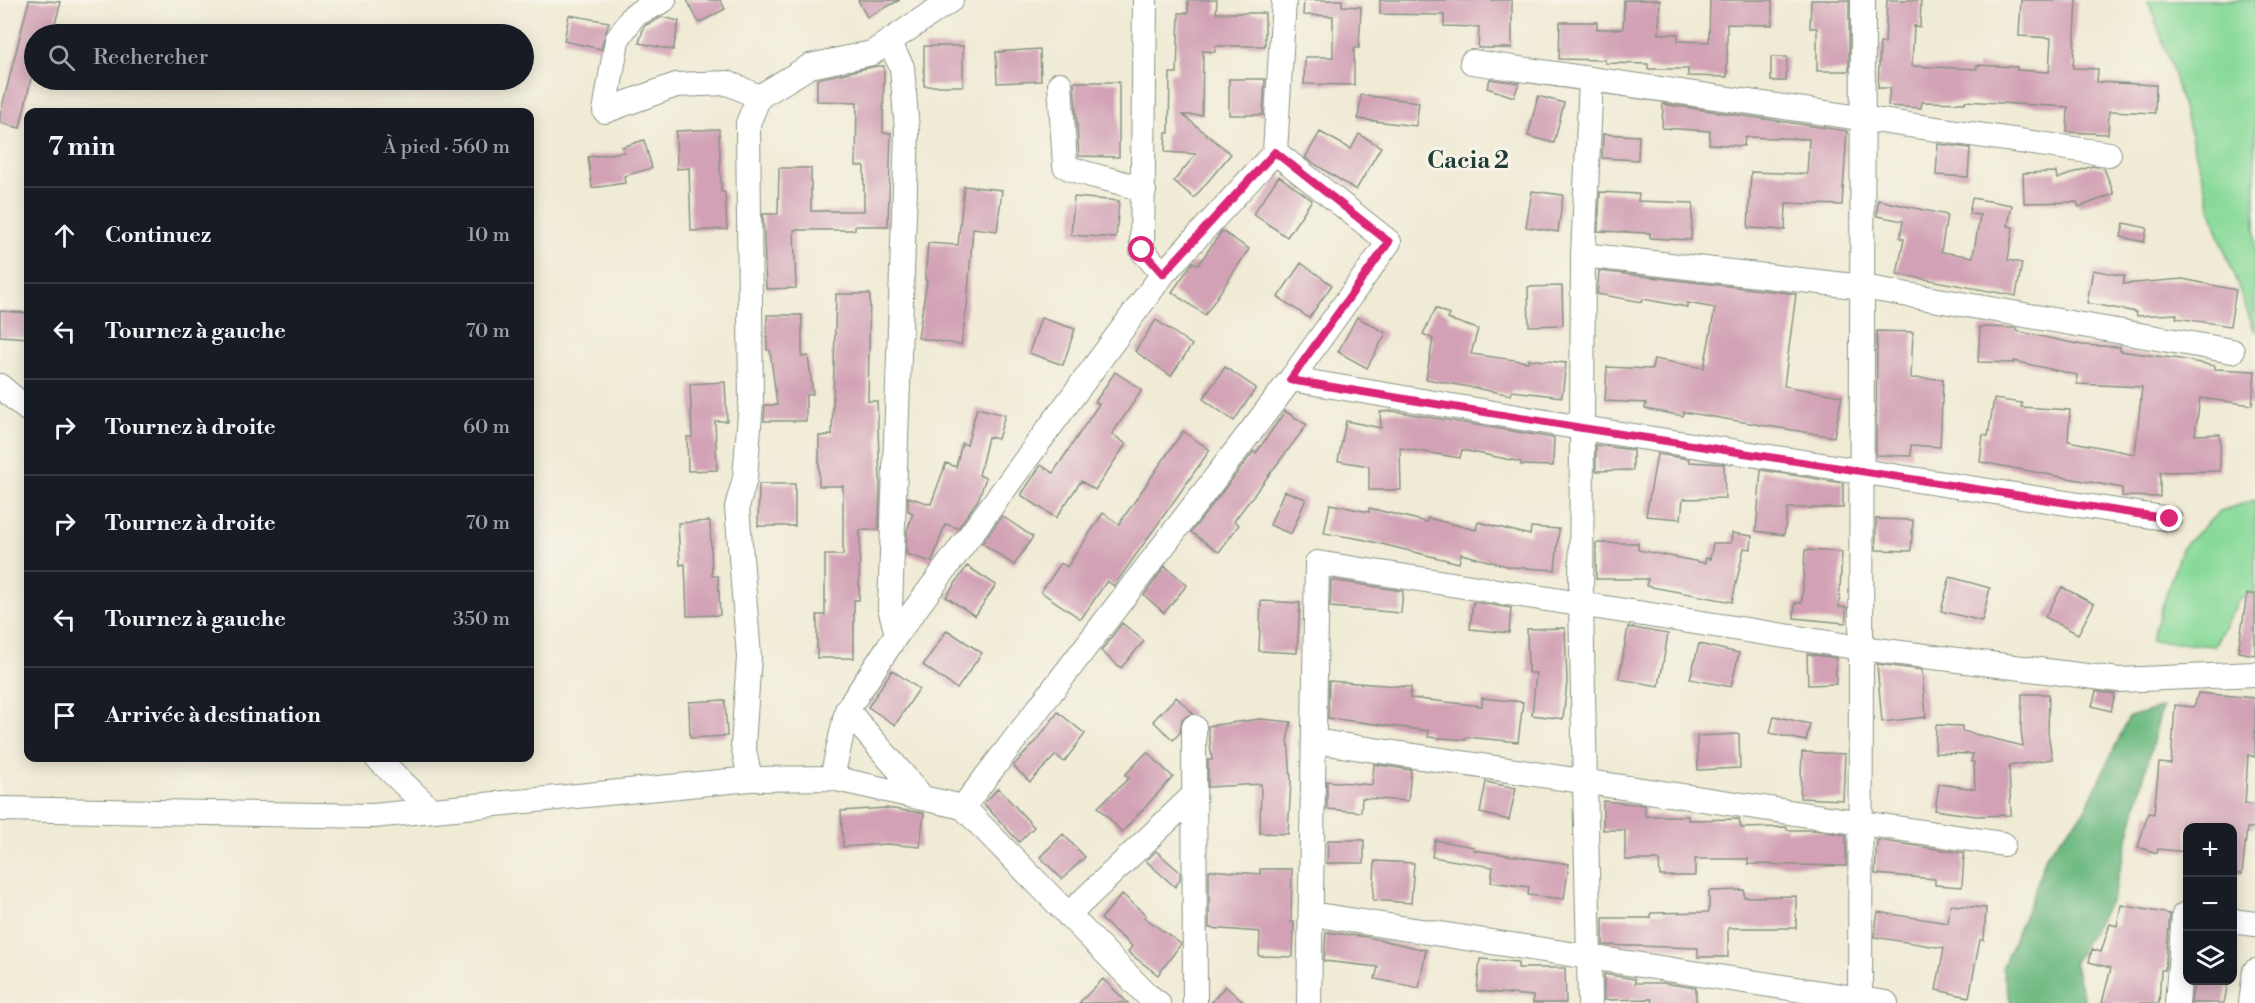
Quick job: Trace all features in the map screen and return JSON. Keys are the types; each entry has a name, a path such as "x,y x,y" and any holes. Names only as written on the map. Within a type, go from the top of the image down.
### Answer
{"street":[{"path":"664,0 634,15 617,40 605,111 676,85 728,82 759,97"},
{"path":"750,779 743,745 749,657 736,507 745,478 751,401 748,123 759,97 810,66 872,53 951,0"},
{"path":"1145,0 1142,250 1163,274"},
{"path":"832,778 847,710 897,634 1163,274 1275,152 1284,0"},
{"path":"1860,1001 1863,0"},
{"path":"889,42 902,67 907,131 890,608 897,634"},
{"path":"1472,62 2109,154"},
{"path":"1590,1003 1581,604 1583,255 1591,79"},
{"path":"1060,84 1065,166 1082,174 1126,182 1144,191"},
{"path":"963,807 1290,380 1389,242 1275,152"},
{"path":"1583,255 1863,287 2232,351"},
{"path":"1290,380 1582,428 2170,519"},
{"path":"0,387 24,407"},
{"path":"1309,1003 1317,563 1861,648 2119,680 2255,674"},
{"path":"847,710 923,798"},
{"path":"1194,727 1195,1003"},
{"path":"1314,741 2003,844"},
{"path":"381,762 431,810"},
{"path":"0,809 373,816 750,779 832,778 963,807 1146,994 1158,1003"},
{"path":"1068,915 1194,795"},
{"path":"1311,914 1860,1001 1886,1003"},
{"path":"2237,922 2255,924"},
{"path":"2176,1003 2183,926"},
{"path":"2251,1003 2255,971"}],"green space":[{"path":"2148,0 2255,0 2255,332 2216,227 2172,68"},
{"path":"2255,500 2255,593 2239,600 2214,646 2151,641 2181,549 2220,511"},
{"path":"2162,707 2113,897 2074,962 2085,1003 2011,1003 2002,968 2035,890 2046,855 2084,812 2129,717"}],"building":[{"path":"29,0 61,2 55,24 24,24 24,90 29,90 20,128 0,123 0,115"},
{"path":"687,0 720,0 725,9 699,23"},
{"path":"858,0 900,0 867,17"},
{"path":"1188,0 1217,0 1216,13 1265,13 1265,46 1215,46 1215,52 1203,51 1202,115 1183,115 1231,154 1194,198 1174,181 1196,154 1165,152 1166,133 1169,133 1170,73 1177,73 1179,13 1188,13"},
{"path":"1304,0 1342,0 1342,6 1361,7 1359,48 1354,48 1354,85 1304,84 1305,57 1333,57 1333,16 1303,15"},
{"path":"1380,0 1512,0 1512,48 1478,48 1479,27 1444,26 1444,15 1380,14"},
{"path":"1624,0 1660,0 1659,34 1678,34 1678,41 1709,42 1710,0 1772,0 1772,25 1727,24 1727,77 1688,76 1688,69 1648,69 1648,64 1559,59 1560,22 1597,22 1597,29 1623,29"},
{"path":"1811,0 1849,0 1849,71 1817,71 1817,28 1810,28"},
{"path":"1887,0 1921,0 1920,27 1914,26 1912,66 1977,69 1977,65 2017,67 2017,70 2049,72 2051,38 2019,36 2021,0 2077,0 2073,68 2098,69 2097,82 2156,85 2155,113 2109,111 2108,134 2067,132 2068,107 1965,101 1965,103 1922,102 1921,108 1888,106 1890,88 1878,88 1880,43 1885,43"},
{"path":"569,15 609,22 601,49 564,41"},
{"path":"662,17 679,21 673,50 639,43 644,26"},
{"path":"924,46 963,46 963,86 924,86"},
{"path":"1040,49 1041,81 997,83 996,52"},
{"path":"1771,57 1787,57 1786,81 1771,81"},
{"path":"884,66 883,133 891,133 888,226 855,226 855,230 794,230 796,288 766,289 763,214 778,214 779,168 811,168 811,211 864,211 864,166 856,166 857,102 817,101 817,79"},
{"path":"1229,79 1265,79 1263,115 1229,115"},
{"path":"1490,79 1519,83 1514,97 1487,88"},
{"path":"1074,82 1119,82 1119,157 1079,156"},
{"path":"1361,95 1419,102 1416,126 1358,119"},
{"path":"1538,96 1564,103 1554,143 1528,136"},
{"path":"1663,104 1847,131 1842,205 1786,203 1785,230 1748,228 1751,172 1807,174 1809,139 1745,137 1744,146 1709,144 1710,131 1662,128"},
{"path":"719,129 721,192 725,192 727,229 691,231 689,168 677,169 676,131"},
{"path":"1320,132 1351,149 1359,134 1381,147 1356,190 1305,158"},
{"path":"1603,134 1639,136 1638,160 1602,158"},
{"path":"644,140 652,168 624,176 625,183 592,188 588,157 624,152 622,147"},
{"path":"1938,144 1970,148 1968,177 1936,175"},
{"path":"2092,166 2104,168 2114,194 2079,207 2077,202 2024,203 2023,173 2056,172 2057,179"},
{"path":"1279,176 1312,200 1287,237 1253,214"},
{"path":"964,186 1002,190 997,231 973,228 967,306 961,345 918,338 927,280 925,280 928,243 958,245"},
{"path":"1532,191 1563,195 1558,232 1526,227"},
{"path":"1600,192 1639,194 1638,201 1693,203 1691,240 1650,238 1650,233 1598,231"},
{"path":"1074,197 1119,201 1116,238 1071,235"},
{"path":"1972,198 2012,205 2008,226 2013,227 2008,260 2022,263 2016,296 1897,274 1904,239 1900,238 1903,221 1877,216 1878,200 1947,215 1941,252 1973,257 1980,215 1969,214"},
{"path":"2124,223 2147,228 2144,242 2121,237"},
{"path":"1222,231 1249,249 1205,315 1172,292 1193,262 1198,265"},
{"path":"1301,263 1332,285 1309,318 1278,297"},
{"path":"2093,270 2125,276 2123,284 2183,279 2236,290 2230,326 2176,318 2177,314 2137,316 2136,312 2087,303"},
{"path":"1599,271 1796,294 1784,386 1842,396 1834,437 1684,412 1683,416 1645,409 1646,403 1605,401 1607,367 1652,369 1654,359 1704,368 1715,308 1687,303 1687,307 1643,299 1642,302 1597,294"},
{"path":"1562,286 1563,325 1529,326 1528,287"},
{"path":"836,294 870,294 868,401 877,401 879,530 860,530 859,600 854,600 854,658 817,658 817,615 825,615 825,555 843,555 843,486 819,486 819,436 832,435"},
{"path":"1436,308 1450,315 1448,319 1478,329 1471,354 1528,362 1528,359 1566,363 1562,397 1512,391 1511,395 1426,379 1433,339 1423,334"},
{"path":"0,311 24,313 24,338 0,336"},
{"path":"767,315 802,315 802,357 808,356 813,394 806,395 806,421 764,421 765,405 777,405 770,350 767,350"},
{"path":"1357,317 1386,333 1367,368 1338,352"},
{"path":"1041,318 1075,329 1063,365 1029,353"},
{"path":"1156,320 1192,345 1171,376 1135,351"},
{"path":"1980,327 2016,328 2016,331 2082,345 2120,347 2120,351 2180,359 2215,366 2215,369 2255,371 2252,405 2200,398 2195,435 2220,434 2220,471 2160,472 2160,497 2122,496 2122,488 1980,462 1983,435 1988,436 1994,399 2022,403 2021,407 2070,410 2068,441 2135,454 2142,387 2077,384 2077,375 2014,361 2014,363 1978,362"},
{"path":"1877,331 1913,332 1911,378 1943,379 1940,447 1911,445 1911,456 1876,455"},
{"path":"1225,367 1256,388 1234,421 1203,399"},
{"path":"1115,372 1142,390 1112,434 1126,444 1095,490 1081,481 1056,518 1021,495 1041,465 1053,473 1099,404 1095,402"},
{"path":"725,382 727,421 715,421 717,470 688,471 687,437 692,437 690,384"},
{"path":"977,408 1005,415 998,439 988,437 979,475 986,478 978,500 958,528 945,524 932,562 906,554 907,531 913,513 908,511 908,497 931,504 946,463 956,467 962,443 967,445"},
{"path":"1285,411 1307,425 1234,521 1239,525 1219,552 1191,532 1254,451 1256,453"},
{"path":"1393,411 1554,438 1553,466 1521,465 1521,462 1462,450 1460,458 1400,448 1401,490 1369,490 1369,466 1338,461 1346,421 1381,428 1380,412"},
{"path":"1183,431 1210,450 1114,586 1107,581 1081,619 1041,592 1061,563 1067,567 1103,513 1119,524"},
{"path":"1596,445 1633,450 1633,470 1596,471"},
{"path":"1657,454 1689,459 1689,462 1724,464 1725,498 1683,499 1681,519 1646,516"},
{"path":"1761,470 1843,483 1843,508 1788,508 1784,535 1756,531"},
{"path":"759,484 795,484 795,526 758,526"},
{"path":"1284,491 1306,499 1291,534 1270,525"},
{"path":"1330,504 1369,512 1369,508 1427,522 1428,518 1476,530 1478,522 1530,535 1531,527 1559,529 1555,570 1511,567 1461,554 1459,563 1361,539 1324,533"},
{"path":"1002,516 1033,537 1014,565 982,543"},
{"path":"1876,519 1913,520 1911,551 1876,550"},
{"path":"710,521 712,576 718,576 720,615 687,616 685,564 680,565 678,523"},
{"path":"1732,533 1752,536 1751,549 1744,548 1732,602 1646,586 1648,579 1596,579 1596,543 1638,543 1638,550 1705,563 1706,558 1710,559 1713,543 1731,543"},
{"path":"1805,550 1842,552 1839,607 1847,608 1845,623 1794,618 1795,603 1802,603"},
{"path":"967,566 996,585 975,616 946,597"},
{"path":"1165,566 1187,585 1164,613 1144,595"},
{"path":"1950,577 1990,588 1982,621 1941,611"},
{"path":"1331,580 1403,591 1401,613 1330,607"},
{"path":"2062,587 2094,604 2078,634 2045,617"},
{"path":"2247,594 2255,594 2255,655 2238,652"},
{"path":"1261,601 1300,603 1297,653 1259,651"},
{"path":"1473,602 1511,608 1509,633 1470,629"},
{"path":"1122,623 1144,641 1121,668 1101,651"},
{"path":"1628,627 1668,634 1659,686 1619,679"},
{"path":"1565,628 1567,682 1563,719 1532,715 1536,673 1528,673 1527,629"},
{"path":"947,630 982,653 957,689 923,665"},
{"path":"1699,644 1739,653 1731,687 1690,679"},
{"path":"1807,654 1836,658 1836,684 1808,685"},
{"path":"1877,664 1922,670 1926,717 1882,722"},
{"path":"892,670 919,689 895,725 868,707"},
{"path":"1329,681 1411,687 1410,698 1482,706 1482,698 1523,702 1518,742 1467,737 1466,740 1428,737 1429,731 1328,718"},
{"path":"2096,691 2115,694 2111,711 2092,706"},
{"path":"2198,693 2255,698 2255,757 2248,755 2245,804 2255,805 2255,818 2254,828 2247,828 2242,874 2237,874 2237,823 2183,823 2183,852 2158,849 2157,853 2138,847 2148,813 2154,814 2159,763 2171,764 2175,705 2194,707"},
{"path":"2022,694 2049,694 2048,732 2052,759 2009,766 2011,815 1976,816 1935,810 1939,784 1975,789 1974,762 1971,762 1973,754 1935,753 1936,725 1962,726 1962,731 2023,746"},
{"path":"1176,697 1193,713 1182,719 1180,733 1173,740 1153,721"},
{"path":"725,700 727,736 690,738 689,702"},
{"path":"1058,712 1085,734 1064,762 1056,755 1030,782 1013,766"},
{"path":"1774,716 1810,724 1806,741 1770,733"},
{"path":"1260,719 1291,722 1288,736 1291,781 1288,834 1260,833 1261,784 1208,787 1208,760 1212,760 1208,726"},
{"path":"1739,734 1740,768 1698,770 1697,736"},
{"path":"1147,752 1173,777 1122,832 1098,807 1129,778 1125,775"},
{"path":"1802,752 1845,754 1843,800 1800,798"},
{"path":"1374,764 1411,770 1408,801 1362,798 1361,812 1327,809 1327,781 1372,785"},
{"path":"1486,782 1516,788 1509,820 1480,813"},
{"path":"998,788 1034,827 1019,842 984,804"},
{"path":"1603,801 1645,805 1645,816 1688,816 1688,820 1739,819 1741,828 1787,827 1787,830 1814,830 1846,835 1846,866 1748,864 1748,859 1695,859 1695,876 1660,876 1659,860 1625,860 1625,830 1603,830"},
{"path":"885,808 924,813 920,847 887,844 843,847 841,811"},
{"path":"1063,834 1085,857 1062,879 1040,857"},
{"path":"1328,840 1364,840 1364,863 1327,863"},
{"path":"1435,840 1474,847 1473,850 1569,864 1564,899 1528,895 1529,887 1491,882 1493,867 1432,857"},
{"path":"1877,840 1964,853 1962,887 1935,885 1935,879 1875,874"},
{"path":"1156,851 1180,872 1180,880 1175,887 1146,861"},
{"path":"1375,861 1414,863 1411,903 1373,900"},
{"path":"1260,869 1292,869 1293,957 1259,956 1260,932 1209,928 1209,870 1260,874"},
{"path":"1744,890 1744,897 1796,896 1796,928 1728,928 1728,957 1698,957 1698,948 1603,945 1603,918 1651,918 1651,913 1709,912 1709,891"},
{"path":"1122,894 1146,915 1144,917 1181,944 1158,975 1128,952 1132,946 1101,919"},
{"path":"1950,905 1986,908 1984,940 1980,940 1969,997 1936,990 1944,948 1874,937 1878,912 1948,923"},
{"path":"2121,905 2170,914 2165,970 2161,970 2159,1003 2102,1003 2111,968 2089,962 2092,949 2101,952 2110,924 2117,926"},
{"path":"1326,932 1367,937 1426,950 1419,988 1375,979 1378,967 1324,961"},
{"path":"1480,959 1518,962 1518,968 1565,968 1566,1003 1533,1003 1533,996 1477,991"},
{"path":"1604,974 1635,979 1635,983 1662,983 1696,988 1696,1003 1652,1003 1652,999 1604,1000"},
{"path":"1103,979 1128,1003 1079,1003"},
{"path":"2193,985 2228,985 2224,1003 2191,1003"},
{"path":"1225,986 1245,1003 1211,1003"}],"district":[{"name":"Cacia 2","path":"1468,160"}],"route":[{"path":"1142,250 1163,274 1275,152 1389,242 1290,380 1582,428 2170,519"}]}
